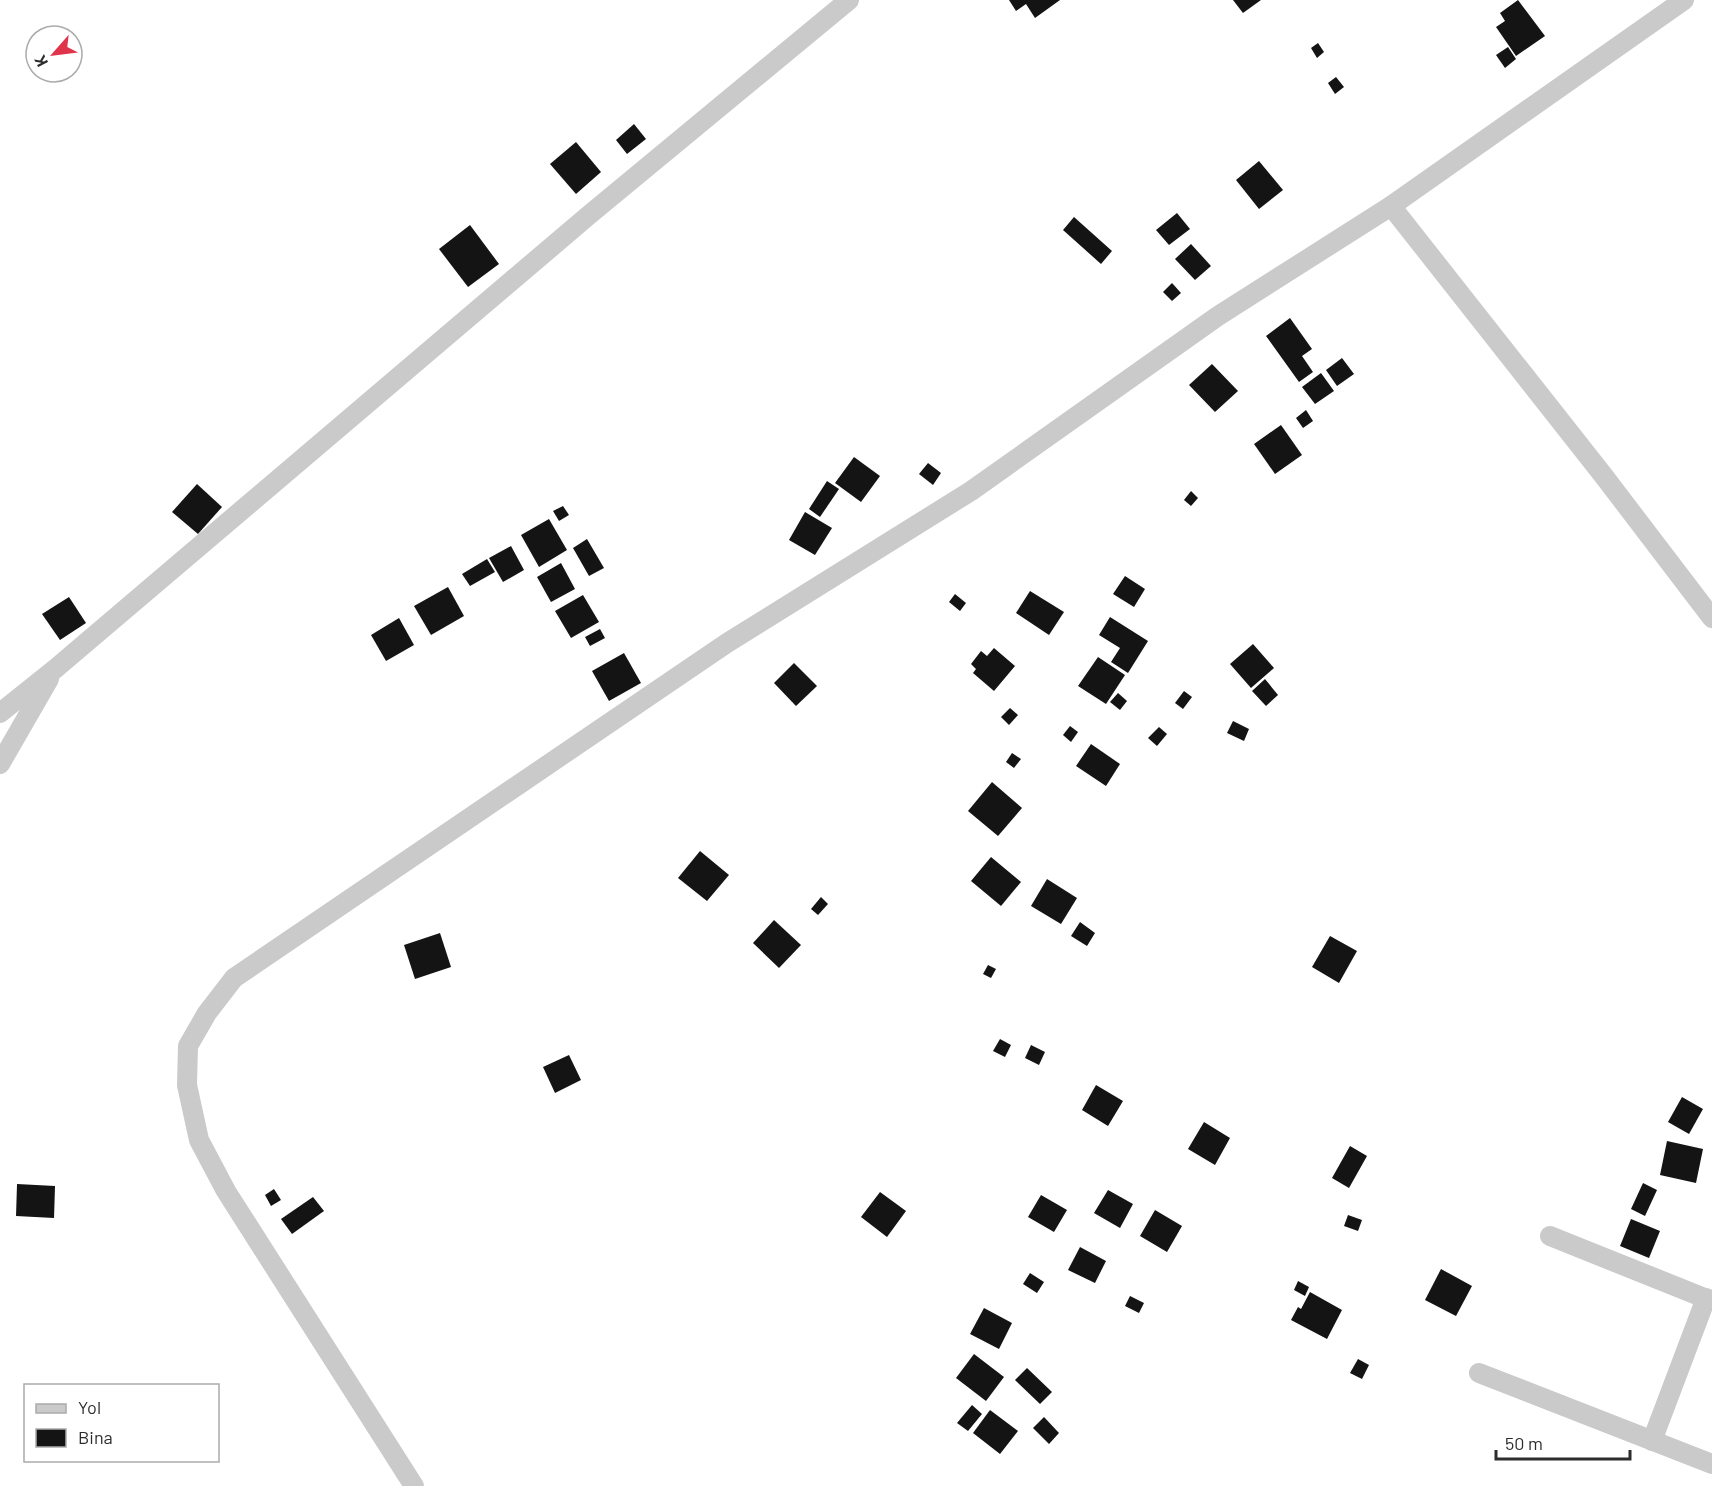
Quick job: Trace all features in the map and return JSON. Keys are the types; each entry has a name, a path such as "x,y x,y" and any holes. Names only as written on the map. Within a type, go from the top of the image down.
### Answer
{"street":[{"path":"0,713 55,669 580,223 849,0"},
{"path":"414,1486 226,1191 199,1140 187,1086 188,1046 207,1012 234,978 727,643 971,491 1218,316 1391,206 1684,0"},
{"path":"1391,206 1603,475 1712,618"},
{"path":"0,764 55,669"},
{"path":"1550,1236 1709,1300 1652,1441"},
{"path":"1479,1373 1712,1464"}],"building":[{"path":"1009,0 1060,0 1035,18 1026,4 1016,11"},
{"path":"1233,0 1261,0 1243,13"},
{"path":"1518,0 1545,36 1516,56 1496,27 1505,21 1500,13"},
{"path":"1318,43 1324,52 1317,58 1311,48"},
{"path":"1508,47 1516,59 1505,68 1496,55"},
{"path":"1336,77 1344,87 1335,94 1328,83"},
{"path":"634,124 646,139 627,154 616,140"},
{"path":"576,142 601,172 576,194 550,164"},
{"path":"1259,161 1283,190 1259,209 1236,180"},
{"path":"1177,213 1190,229 1169,245 1156,230"},
{"path":"1074,217 1112,251 1101,264 1063,230"},
{"path":"470,225 499,264 468,287 439,249"},
{"path":"1191,244 1211,266 1195,280 1175,259"},
{"path":"1172,283 1181,293 1172,301 1163,292"},
{"path":"1290,318 1312,349 1302,356 1313,372 1299,382 1266,336"},
{"path":"1342,358 1354,374 1337,386 1326,370"},
{"path":"1212,364 1238,391 1215,412 1189,385"},
{"path":"1321,373 1334,391 1315,404 1302,387"},
{"path":"1306,410 1313,421 1303,428 1296,418"},
{"path":"1281,425 1302,455 1275,474 1254,444"},
{"path":"854,457 880,476 861,502 835,483"},
{"path":"928,463 941,473 933,485 919,474"},
{"path":"827,481 839,489 820,517 809,509"},
{"path":"197,484 222,507 198,534 172,512"},
{"path":"1191,491 1198,498 1191,506 1184,500"},
{"path":"563,506 569,515 559,521 553,511"},
{"path":"805,512 832,528 815,555 789,540"},
{"path":"549,519 567,550 539,567 521,535"},
{"path":"587,539 604,568 589,576 573,548"},
{"path":"511,546 524,570 503,582 489,558"},
{"path":"487,559 495,572 470,586 462,574"},
{"path":"561,563 575,589 551,602 537,577"},
{"path":"1125,576 1145,589 1134,607 1113,594"},
{"path":"448,587 464,616 431,635 414,606"},
{"path":"1030,591 1064,612 1049,635 1016,613"},
{"path":"955,594 966,603 960,611 949,602"},
{"path":"583,595 599,622 571,638 555,611"},
{"path":"69,597 86,623 60,640 42,614"},
{"path":"1110,617 1148,641 1128,673 1111,662 1120,648 1099,635"},
{"path":"399,618 414,645 386,661 371,635"},
{"path":"600,629 605,638 590,646 585,637"},
{"path":"1253,644 1274,668 1251,688 1230,664"},
{"path":"994,648 1015,666 994,691 973,673 976,669 971,664 981,651 987,656"},
{"path":"624,653 641,683 609,701 592,671"},
{"path":"1098,657 1125,675 1106,704 1078,686"},
{"path":"794,663 817,686 796,706 774,683"},
{"path":"1265,679 1278,695 1266,706 1252,691"},
{"path":"1184,691 1192,697 1183,709 1175,703"},
{"path":"1118,693 1127,701 1120,710 1110,702"},
{"path":"1010,708 1018,715 1009,725 1001,717"},
{"path":"1233,721 1249,729 1244,741 1227,733"},
{"path":"1070,726 1078,732 1071,742 1063,735"},
{"path":"1159,727 1167,734 1157,746 1148,738"},
{"path":"1091,744 1120,764 1106,786 1076,766"},
{"path":"1012,753 1021,759 1014,768 1006,762"},
{"path":"992,782 1022,808 998,836 968,811"},
{"path":"700,851 729,875 707,901 678,878"},
{"path":"991,857 1021,882 1001,906 971,881"},
{"path":"1047,879 1077,898 1061,924 1031,906"},
{"path":"821,897 828,904 818,915 811,909"},
{"path":"774,920 801,945 779,968 753,943"},
{"path":"1080,922 1095,933 1087,946 1071,936"},
{"path":"440,933 451,967 415,979 404,945"},
{"path":"1330,936 1357,951 1339,983 1312,967"},
{"path":"988,965 996,969 991,978 983,974"},
{"path":"1000,1039 1011,1045 1005,1057 993,1051"},
{"path":"1031,1045 1045,1052 1039,1065 1025,1058"},
{"path":"569,1055 581,1080 555,1093 543,1067"},
{"path":"1096,1085 1123,1101 1108,1126 1082,1110"},
{"path":"1682,1097 1703,1109 1689,1134 1668,1122"},
{"path":"1204,1122 1230,1138 1215,1165 1188,1149"},
{"path":"1667,1141 1703,1149 1696,1183 1660,1175"},
{"path":"1350,1146 1367,1156 1349,1188 1332,1178"},
{"path":"1643,1183 1657,1190 1645,1216 1631,1209"},
{"path":"17,1184 55,1186 54,1218 16,1216"},
{"path":"274,1189 281,1200 271,1206 265,1195"},
{"path":"1108,1190 1133,1204 1120,1228 1094,1213"},
{"path":"880,1192 906,1211 887,1237 861,1217"},
{"path":"1041,1195 1067,1210 1054,1232 1028,1217"},
{"path":"313,1197 324,1211 292,1234 281,1219"},
{"path":"1155,1210 1182,1226 1167,1252 1140,1236"},
{"path":"1348,1215 1362,1220 1358,1231 1344,1226"},
{"path":"1631,1219 1660,1231 1649,1258 1620,1246"},
{"path":"1080,1247 1106,1261 1095,1283 1068,1270"},
{"path":"1441,1269 1472,1286 1456,1316 1425,1300"},
{"path":"1030,1273 1044,1282 1037,1293 1023,1284"},
{"path":"1298,1281 1309,1287 1305,1296 1294,1290"},
{"path":"1310,1292 1342,1310 1327,1339 1291,1320 1298,1307 1301,1309"},
{"path":"1130,1296 1144,1303 1139,1313 1125,1306"},
{"path":"984,1308 1012,1323 999,1349 970,1334"},
{"path":"974,1354 1004,1377 986,1401 956,1378"},
{"path":"1358,1359 1369,1365 1362,1379 1350,1373"},
{"path":"1027,1368 1052,1392 1040,1404 1015,1380"},
{"path":"972,1405 982,1414 968,1431 957,1423"},
{"path":"990,1410 1018,1431 1000,1454 973,1433"},
{"path":"1044,1417 1059,1433 1049,1444 1033,1428"}]}
